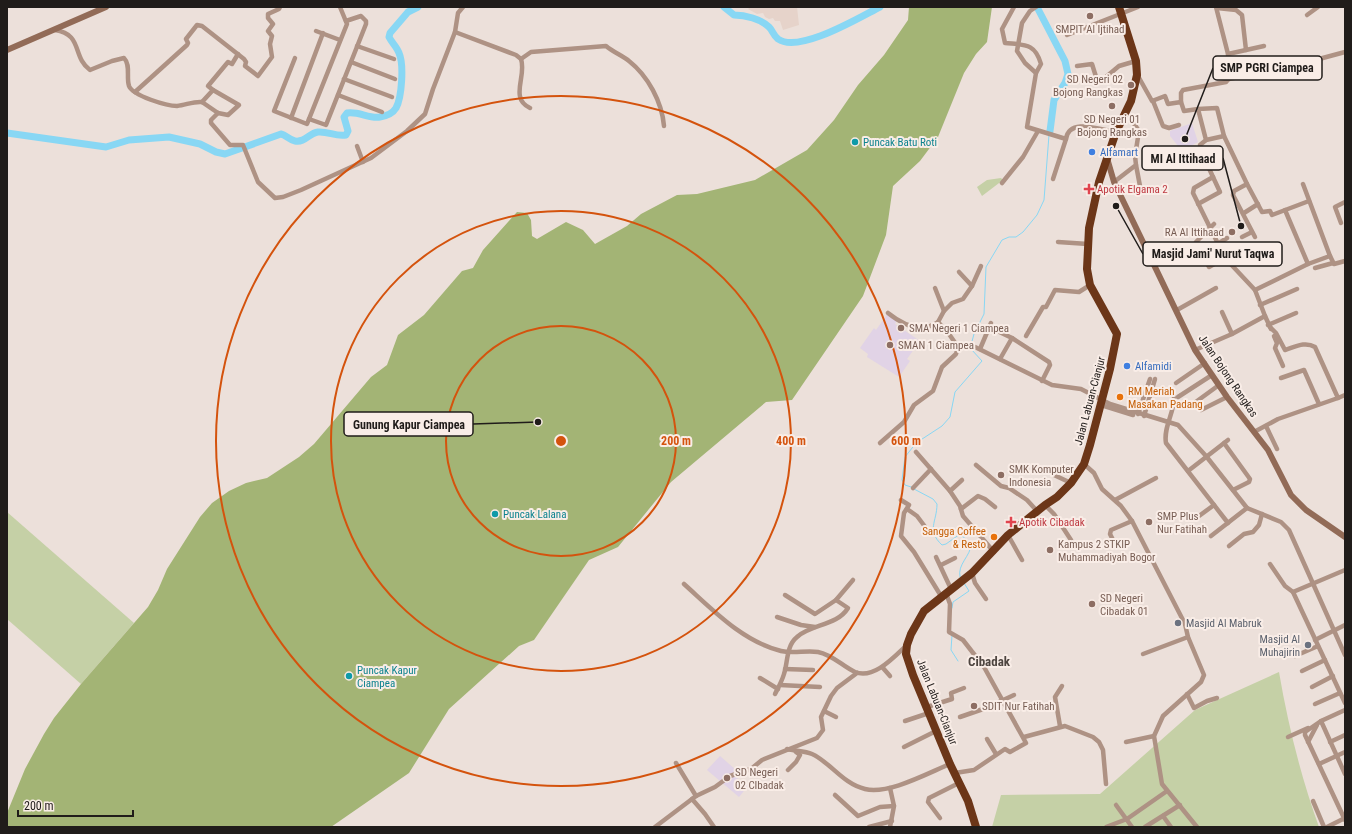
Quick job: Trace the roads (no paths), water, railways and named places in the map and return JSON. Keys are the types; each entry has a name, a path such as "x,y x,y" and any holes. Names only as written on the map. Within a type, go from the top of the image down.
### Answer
{"highway":[{"name":"Jalan Labuan-Cianjur","path":"976,827 968,801 950,764 909,663 906,654 907,645 911,634 924,611 946,592 963,581 994,552 1008,535 1056,497 1071,483 1084,464 1113,355 1116,334 1090,285 1087,269 1088,244 1093,206 1116,132 1135,90 1137,75 1136,61 1120,10"}],"main road":[{"path":"7,50 106,7"},
{"name":"Jalan Bojong Rangkas","path":"1107,158 1114,182 1196,350 1227,397 1268,450 1283,482 1295,500 1306,510 1345,537"}],"street":[{"path":"136,92 187,45 188,43 186,39 197,25 202,26 238,54 246,62 245,66 258,76 272,59 270,44 272,36 268,31 273,24 268,18 268,14 279,9 280,7"},
{"path":"295,58 274,111 307,124 346,21 340,7"},
{"path":"218,113 211,120 211,123 230,145 234,146 241,144 258,182 275,198 283,198 295,193 363,162 408,131 425,114 455,32 458,14 463,7"},
{"path":"1014,7 1002,29 1005,43 1031,46 1038,53 1041,64 1036,74 1026,124 1029,128 1066,139"},
{"path":"1036,7 1030,11 1022,23 1017,51 1036,74"},
{"path":"1067,35 1120,10 1138,7"},
{"path":"1307,15 1318,7"},
{"path":"1229,79 1228,54 1217,8 1236,10 1242,15 1246,50"},
{"path":"309,119 326,125 366,21 361,16 346,21"},
{"path":"55,30 65,32 71,37 84,65 90,70 124,58 127,63 129,86 136,92 168,105 178,106 202,102 213,90"},
{"path":"316,30 340,40"},
{"path":"455,32 516,55 521,59 523,71 518,89 521,102 530,108"},
{"path":"291,118 324,33"},
{"path":"357,46 394,59"},
{"path":"521,59 530,52 606,46 617,55 628,60 648,79 663,116 664,126"},
{"path":"1228,54 1264,46"},
{"path":"1319,59 1345,52"},
{"path":"202,102 218,113 228,115 239,105 208,86 228,62 232,64 238,54"},
{"path":"1077,66 1092,64 1097,80 1100,82 1119,66 1136,61"},
{"path":"351,62 395,79"},
{"path":"1271,70 1229,79 1226,82 1183,90 1181,93 1181,102 1184,112 1198,109 1217,108 1224,136 1262,212 1270,212 1272,215 1309,202"},
{"path":"1137,75 1153,101 1163,126 1169,128 1179,125"},
{"path":"344,79 392,97"},
{"path":"338,95 382,112"},
{"path":"1153,101 1165,96 1168,104 1181,102"},
{"path":"1198,109 1206,140"},
{"path":"1126,112 1139,131 1135,156 1140,186"},
{"path":"1053,179 1067,133 1076,126 1116,132"},
{"path":"1002,183 1022,158 1038,131"},
{"path":"1198,204 1220,192 1200,148 1202,143 1206,140 1224,136"},
{"path":"357,146 363,162"},
{"path":"1114,182 1136,165"},
{"path":"1213,178 1194,188 1193,193 1225,258 1255,290 1264,316 1277,343 1275,348 1283,366"},
{"path":"1247,184 1233,193 1255,237"},
{"path":"1303,184 1333,263"},
{"path":"1341,223 1336,207 1345,202"},
{"path":"1244,213 1258,204"},
{"path":"1286,210 1308,264"},
{"path":"1214,224 1196,240 1209,267 1225,258"},
{"path":"1242,237 1252,232"},
{"path":"1202,254 1227,238"},
{"path":"1058,242 1088,244"},
{"path":"1255,290 1308,264 1330,256"},
{"path":"1315,268 1345,261"},
{"path":"888,313 900,321 920,328 930,327 938,322 944,311 954,302 962,300 972,286 980,266"},
{"path":"959,272 972,286"},
{"path":"1026,336 1043,307 1046,307 1055,290 1079,292 1090,285"},
{"path":"935,288 944,311"},
{"path":"1177,310 1216,288"},
{"path":"1260,305 1297,289"},
{"path":"1222,312 1232,334"},
{"path":"1269,326 1296,312"},
{"path":"1196,350 1232,334 1264,316"},
{"path":"938,322 949,334 958,348"},
{"path":"980,349 990,325 1050,364 1042,381"},
{"path":"1269,326 1276,333 1285,350 1307,344 1315,347 1338,398"},
{"path":"1000,359 1012,338"},
{"path":"958,348 972,346 980,349 1042,381 1052,385 1081,389 1101,403 1133,415 1136,412 1152,379 1144,416"},
{"path":"880,443 904,422 914,405 933,391 942,367 956,354 958,348"},
{"path":"1176,383 1205,363"},
{"path":"1281,378 1302,369 1304,370 1319,404"},
{"path":"1212,375 1176,396 1168,421 1166,443 1228,523"},
{"path":"1193,404 1219,385"},
{"path":"1254,432 1319,404 1345,395"},
{"path":"1201,410 1227,397"},
{"path":"1136,412 1144,416 1168,421 1181,427 1206,456 1246,508 1282,522 1290,530 1313,584 1335,630 1343,643 1345,655"},
{"path":"1266,426 1277,449"},
{"path":"1188,471 1226,441 1250,479 1249,482 1233,490"},
{"path":"916,452 950,491 961,509 963,516 994,552"},
{"path":"1084,464 1094,473 1102,489 1115,500 1132,521 1185,624 1188,637 1204,677 1163,716 1154,736 1161,781 1197,827"},
{"path":"976,465 1001,486 1009,488 1026,500 1037,511"},
{"path":"913,488 931,469"},
{"path":"1054,475 1071,483"},
{"path":"1115,500 1156,478"},
{"path":"950,491 962,480"},
{"path":"961,509 978,496 985,499 994,508"},
{"path":"901,500 909,504 901,525 901,536 946,592"},
{"path":"1045,505 1054,514 1071,540"},
{"path":"1199,516 1214,505"},
{"path":"1212,536 1246,508"},
{"path":"906,509 917,516 926,528"},
{"path":"1229,546 1244,534 1253,532 1259,525 1262,514"},
{"path":"1116,546 1110,534 1111,530 1132,521"},
{"path":"1008,535 1022,560"},
{"path":"936,557 941,565 946,592 950,601 949,628 952,635 963,640 984,667 1026,743 1025,745 1010,752 1005,749 974,770 955,773"},
{"path":"941,565 956,558"},
{"path":"1270,564 1286,586 1293,592 1345,703"},
{"path":"1293,592 1345,570"},
{"path":"972,573 975,583 986,599"},
{"path":"785,595 816,614 836,600 853,580"},
{"path":"684,584 733,627 757,642 788,652 817,652 834,658 857,673"},
{"path":"797,636 804,631 837,618 846,611 848,608 836,600"},
{"path":"777,617 801,625 817,627"},
{"path":"1316,640 1345,624"},
{"path":"775,694 785,669 791,644 797,636 801,625"},
{"path":"1143,654 1188,637"},
{"path":"655,827 696,796 715,787 730,776 752,769 762,760 787,749 814,740 823,730 821,717 837,688 857,673 870,672 883,668 907,645"},
{"path":"1295,656 1318,646"},
{"path":"1302,671 1325,660"},
{"path":"883,668 890,676"},
{"path":"785,669 813,670"},
{"path":"1312,687 1333,676"},
{"path":"760,678 779,687 820,687"},
{"path":"1060,726 1055,697 1062,686"},
{"path":"905,721 952,699 951,693 964,688"},
{"path":"1315,704 1340,693"},
{"path":"1187,694 1194,708 1207,700 1217,698"},
{"path":"960,717 986,708 1014,695"},
{"path":"1313,801 1325,827 1345,819 1318,764 1305,732 1319,722 1345,710"},
{"path":"824,711 836,717"},
{"path":"1308,742 1319,722"},
{"path":"1319,722 1344,770"},
{"path":"1024,737 1060,726 1065,726 1093,737 1099,742 1103,750 1106,784"},
{"path":"1288,737 1304,729 1310,728"},
{"path":"904,747 936,731"},
{"path":"1330,742 1345,735"},
{"path":"1126,742 1154,736"},
{"path":"987,740 996,754"},
{"path":"787,749 811,754 839,776 860,788 871,790 890,788 950,764"},
{"path":"788,770 798,760 800,755 796,752"},
{"path":"1318,764 1345,752"},
{"path":"676,763 696,796"},
{"path":"940,818 928,802 929,798 960,783"},
{"path":"890,788 894,806 890,827"},
{"path":"1106,827 1127,819 1168,791"},
{"path":"835,795 858,816 880,807 894,806"},
{"path":"692,799 714,827"},
{"path":"1116,805 1132,827"},
{"path":"1145,827 1150,826 1162,816 1180,805"},
{"path":"1162,816 1171,827"},
{"path":"869,827 892,821"}],"waterway":[{"path":"7,133 106,147 129,140 169,137 200,144 216,152 225,154 281,134 298,141 302,141 318,132 346,135 348,131 344,117 347,113 380,117 389,114 396,108 401,89 401,58 389,37 390,33 408,12 418,7"},
{"path":"724,7 734,15 748,17 766,24 778,39 788,42 800,42 814,38 880,7"},
{"path":"1037,7 1065,61 1068,74 1065,83 1054,100 1050,131"},
{"path":"971,345 974,334 984,314 986,267 1002,240 1009,237 1016,237 1023,232 1037,215 1044,200 1049,135"},
{"path":"911,487 905,485 902,480 905,457 916,443 942,426 950,417 955,392 982,361 971,349"},
{"path":"914,489 933,499 937,504 933,530 934,535 942,545 946,544 960,534 971,544 969,552 960,568 960,577"},
{"path":"952,608 953,602 969,591 964,583"},
{"path":"952,635 951,650 958,661"}],"place":[{"name":"SMPIT Al Ijtihad","path":"1090,16"},
{"name":"SD Negeri 02 Bojong Rangkas","path":"1131,85"},
{"name":"SD Negeri 01 Bojong Rangkas","path":"1112,106"},
{"name":"SMP PGRI Ciampea","path":"1185,139"},
{"name":"Puncak Batu Roti","path":"855,142"},
{"name":"Alfamart","path":"1092,152"},
{"name":"Apotik Elgama 2","path":"1089,189"},
{"name":"Masjid Jami' Nurut Taqwa","path":"1116,206"},
{"name":"MI Al Ittihaad","path":"1241,226"},
{"name":"RA Al Ittihaad","path":"1232,232"},
{"name":"SMA Negeri 1 Ciampea","path":"901,328"},
{"name":"SMAN 1 Ciampea","path":"890,345"},
{"name":"Alfamidi","path":"1127,366"},
{"name":"RM Meriah Masakan Padang","path":"1120,397"},
{"name":"Gunung Kapur Ciampea","path":"538,422"},
{"name":"SMK Komputer Indonesia","path":"1001,475"},
{"name":"Puncak Lalana","path":"495,514"},
{"name":"Apotik Cibadak","path":"1011,522"},
{"name":"SMP Plus Nur Fatihah","path":"1149,522"},
{"name":"Sangga Coffee & Resto","path":"994,537"},
{"name":"Kampus 2 STKIP Muhammadiyah Bogor","path":"1050,550"},
{"name":"SD Negeri Cibadak 01","path":"1092,604"},
{"name":"Masjid Al Mabruk","path":"1178,623"},
{"name":"Masjid Al Muhajirin","path":"1308,645"},
{"name":"Puncak Kapur Ciampea","path":"349,676"},
{"name":"SDIT Nur Fatihah","path":"974,706"},
{"name":"SD Negeri 02 CIbadak","path":"727,778"}],"district":[{"name":"Cibadak","path":"989,661"}]}
